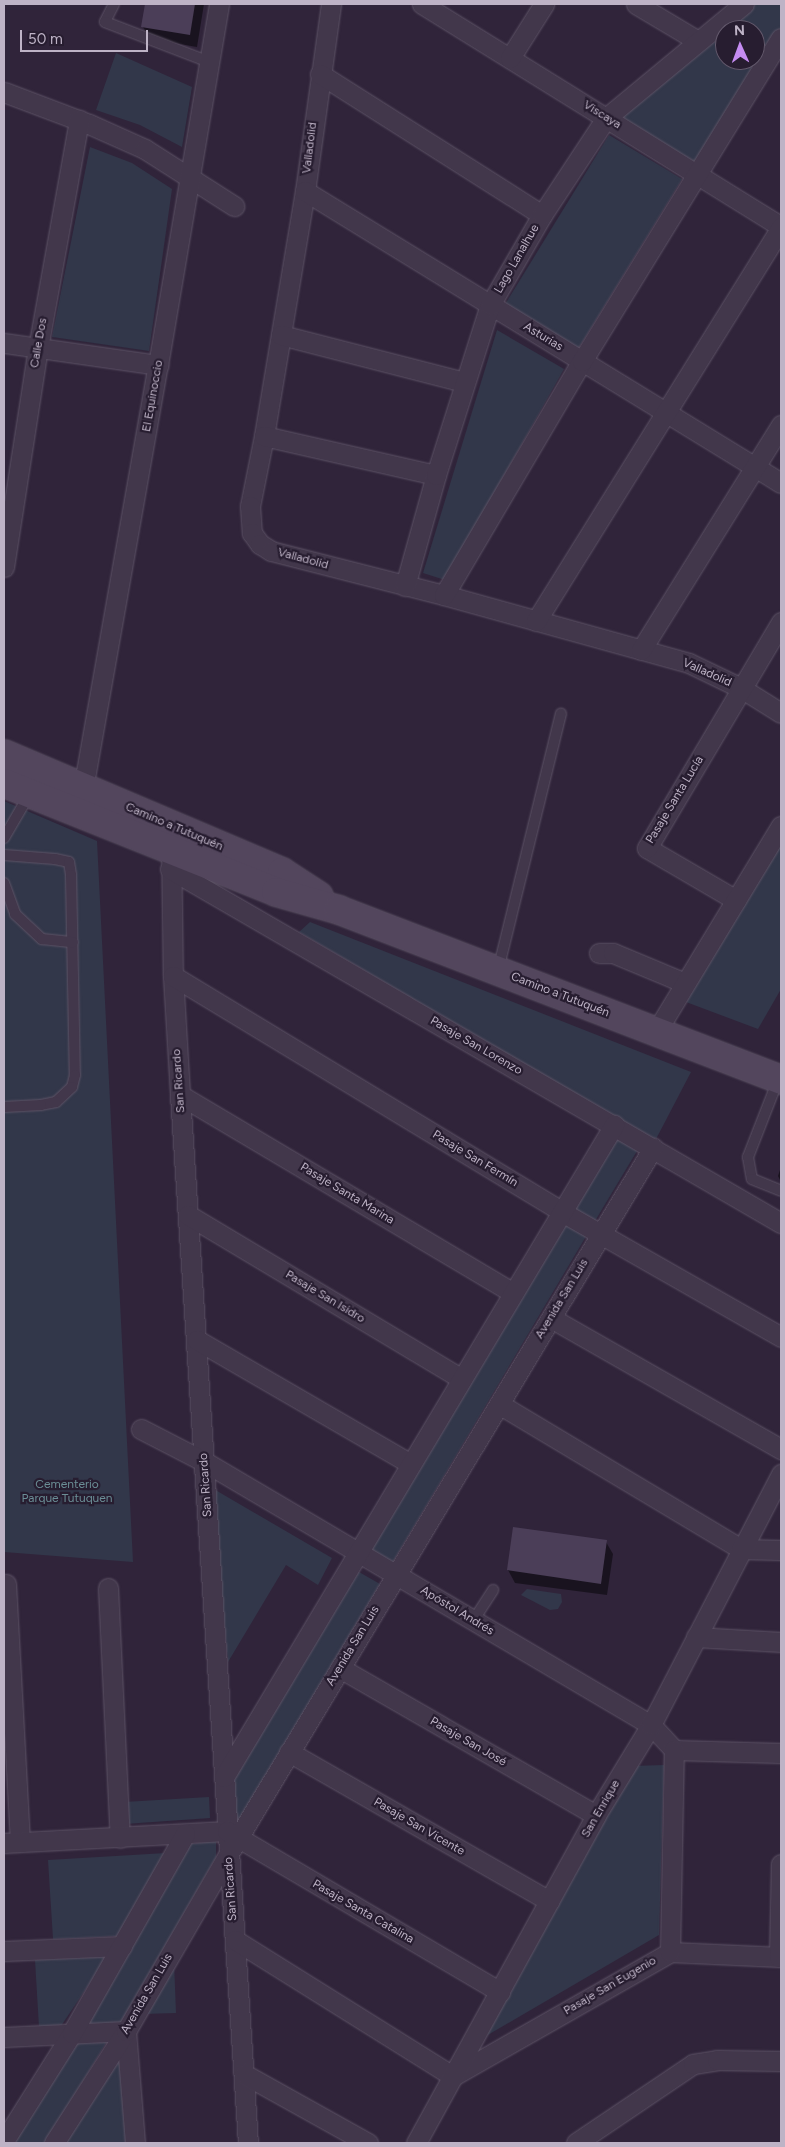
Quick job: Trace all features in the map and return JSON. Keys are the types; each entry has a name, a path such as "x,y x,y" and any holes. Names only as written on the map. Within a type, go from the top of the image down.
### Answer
{"street":[{"name":"El Equinoccio","path":"80,786 86,772 219,4"},
{"name":"Valladolid","path":"331,4 305,192 264,436 250,506 252,533 260,544 271,551 444,595 689,663 741,688 781,713"},
{"path":"510,58 544,4"},
{"path":"636,4 698,41"},
{"name":"Lago Lanalhue","path":"405,586 464,382 490,305 542,215 606,118 744,4"},
{"name":"Viscaya","path":"426,5 781,227"},
{"path":"444,595 582,361 781,38"},
{"path":"320,74 542,215"},
{"path":"4,92 78,120 145,149 234,206"},
{"name":"Calle Dos","path":"4,567 38,348 78,120"},
{"name":"Asturias","path":"305,192 781,483"},
{"path":"536,621 781,227"},
{"path":"281,335 464,382"},
{"path":"4,344 158,365"},
{"path":"641,650 781,425"},
{"path":"264,436 436,475"},
{"path":"741,688 781,622"},
{"name":"Pasaje Santa Lucía","path":"736,900 647,848 741,688"},
{"name":"Camino a Tutuquén","path":"4,754 80,786 171,849"},
{"path":"30,794 50,774"},
{"name":"Camino a Tutuquén","path":"4,783 276,892 339,910 780,1079"},
{"path":"656,1032 781,826"},
{"name":"San Ricardo","path":"171,849 173,976 180,1095 224,1776 231,1841 235,1940 248,2143"},
{"name":"Pasaje San Lorenzo","path":"171,849 614,1125 781,1223"},
{"path":"599,953 613,953 685,984"},
{"name":"Pasaje San Fermín","path":"173,976 562,1212 781,1336"},
{"name":"Pasaje Santa Marina","path":"180,1095 513,1293"},
{"path":"224,1776 614,1125"},
{"name":"Avenida San Luis","path":"54,2143 126,2031 231,1841 289,1752 653,1148"},
{"name":"Pasaje San Isidro","path":"188,1215 462,1379"},
{"path":"551,1318 781,1449"},
{"path":"197,1340 411,1464"},
{"path":"499,1404 741,1549 781,1550"},
{"name":"Apóstol Andrés","path":"141,1429 205,1462 652,1725 674,1750"},
{"name":"San Enrique","path":"416,2143 596,1815 652,1725 781,1474"},
{"path":"6,1584 12,1843 185,1834 231,1841"},
{"path":"108,1588 120,1838"},
{"path":"696,1637 781,1642"},
{"name":"Pasaje San José","path":"340,1668 596,1815"},
{"path":"670,1952 674,1750 781,1753"},
{"name":"Pasaje San Vicente","path":"289,1752 549,1901"},
{"path":"4,2141 11,2118 72,2033 185,1834"},
{"name":"Pasaje Santa Catalina","path":"231,1841 500,1992"},
{"path":"780,1957 781,1864"},
{"path":"235,1940 453,2076"},
{"path":"4,1951 122,1946"},
{"name":"Pasaje San Eugenio","path":"453,2076 670,1952 780,1957"},
{"path":"4,2037 126,2031 135,2143"},
{"path":"576,2143 693,2064 717,2060 781,2061"},
{"path":"244,2074 368,2143"}],"lane":[{"path":"114,4 105,22 209,62"},
{"path":"498,971 562,714"},
{"path":"4,838 30,794"},
{"path":"4,855 56,859 69,862 73,942 75,1075 72,1087 62,1098 49,1104 4,1107"},
{"path":"4,883 15,914 42,939 73,942"},
{"path":"780,1079 748,1157 752,1179 781,1191"},
{"path":"473,1620 493,1590"}],"green space":[{"path":"756,4 781,4 781,28 765,54 765,20 736,20"},
{"path":"715,37 715,70 755,70 689,177 607,125"},
{"path":"116,53 192,87 182,147 140,125 96,110"},
{"path":"609,135 682,179 578,349 504,306"},
{"path":"90,147 132,163 172,189 149,351 52,337"},
{"path":"497,330 564,369 445,580 423,573"},
{"name":"Cementerio Parque Tutuquen","path":"4,801 97,841 133,1562 4,1552"},
{"path":"781,844 781,989 758,1029 686,1002"},
{"path":"310,922 691,1072 655,1141 299,932"},
{"path":"612,1136 637,1151 595,1221 569,1206"},
{"path":"566,1220 588,1233 391,1565 366,1548"},
{"path":"212,1488 332,1558 318,1585 286,1565 228,1662"},
{"path":"352,1568 380,1584 237,1823 230,1770"},
{"path":"527,1589 561,1594 562,1602 558,1609 550,1610 521,1595"},
{"path":"664,1765 659,1935 486,2036 632,1766"},
{"path":"209,1797 210,1818 125,1824 124,1802"},
{"path":"216,1841 216,1857 119,2026 84,2026 184,1850 191,1844"},
{"path":"166,1853 119,1936 53,1939 48,1860"},
{"path":"108,1956 61,2026 39,2027 35,1960"},
{"path":"174,1962 176,2013 142,2014"},
{"path":"109,2038 45,2143 11,2143 75,2039"},
{"path":"123,2046 130,2143 62,2143"}],"building":[{"path":"145,4 195,4 190,35 141,27"},
{"path":"513,1527 607,1540 601,1584 507,1570"}]}
